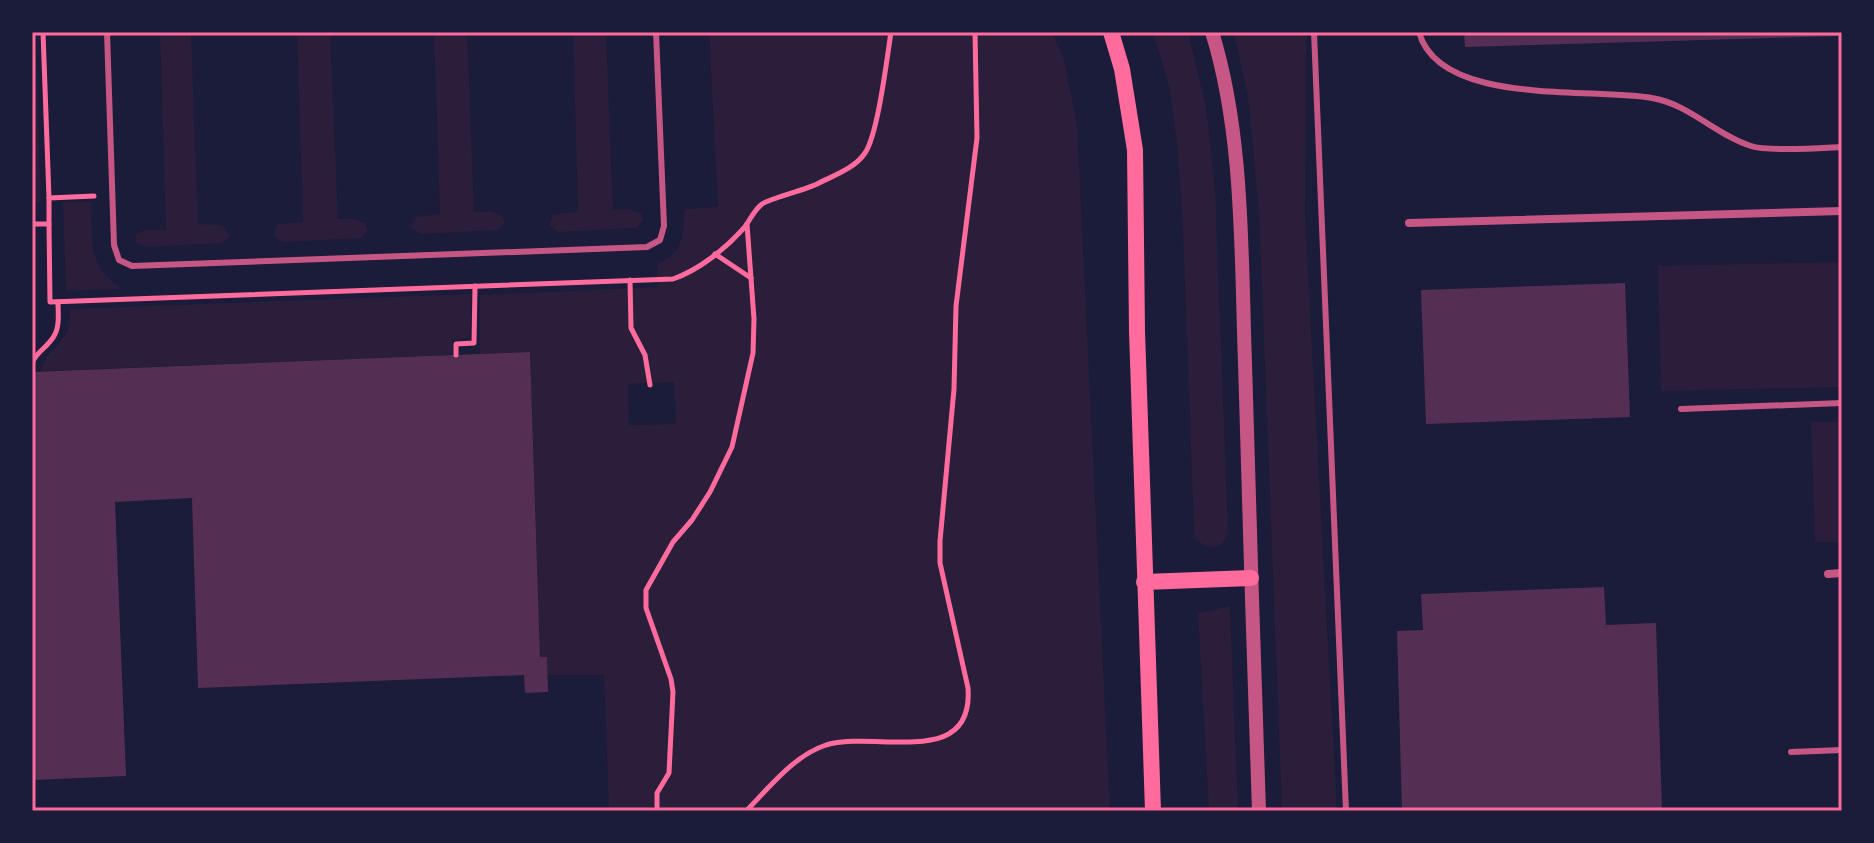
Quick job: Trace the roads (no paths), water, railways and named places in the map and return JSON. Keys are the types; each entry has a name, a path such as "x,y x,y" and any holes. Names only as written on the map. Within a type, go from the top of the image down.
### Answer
{"main road":[{"path":"1111,32 1122,69 1135,150 1137,331 1152,810"},
{"path":"1144,582 1251,578"}],"street":[{"path":"1212,32 1220,58 1233,131 1241,257 1259,811"},
{"path":"1409,223 1842,211"},
{"path":"1828,574 1842,573"}],"lane":[{"path":"107,32 114,245 119,260 132,266 647,247 660,240 664,226 656,32"},
{"path":"1314,32 1346,811"},
{"path":"1419,32 1421,43 1438,64 1478,82 1534,91 1654,98 1686,110 1711,127 1752,147 1842,147"},
{"path":"1681,409 1842,403"},
{"path":"1791,752 1842,750"}]}
